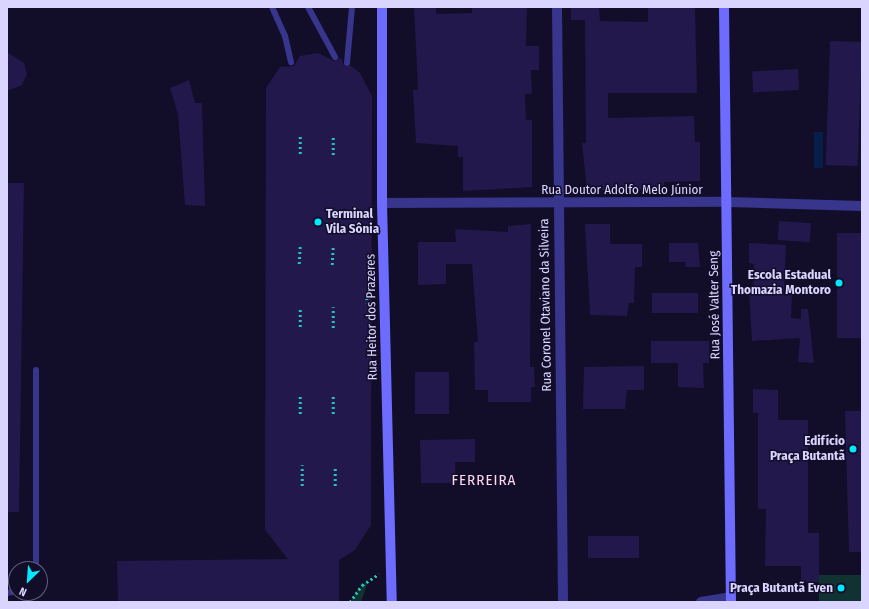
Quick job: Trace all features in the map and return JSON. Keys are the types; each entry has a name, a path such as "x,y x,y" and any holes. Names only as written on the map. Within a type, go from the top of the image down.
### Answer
{"street":[{"name":"Rua Heitor dos Prazeres","path":"382,7 382,203 392,602"},
{"name":"Rua Coronel Otaviano da Silveira","path":"557,7 563,602"},
{"name":"Rua José Valter Seng","path":"724,7 731,600"},
{"name":"Rua Doutor Adolfo Melo Júnior","path":"382,203 727,202 862,206"},
{"path":"701,602 731,600"}],"lane":[{"path":"272,7 285,36 291,62"},
{"path":"308,7 335,57"},
{"path":"347,63 352,7"},
{"path":"36,370 36,561"}],"path":[{"path":"300,134 300,154"},
{"path":"333,135 333,155"},
{"path":"300,244 300,264"},
{"path":"332,265 333,245"},
{"path":"366,303 367,293"},
{"path":"300,307 300,327"},
{"path":"333,307 333,328"},
{"path":"300,394 300,414"},
{"path":"333,394 333,414"},
{"path":"302,465 302,486"},
{"path":"335,466 335,486"},
{"path":"350,602 362,584 391,568"}],"green space":[{"name":"Praça Butantã Even","path":"819,575 862,575 862,602 819,602"},
{"path":"369,579 361,602 350,602 357,590"}],"water":[{"path":"814,132 823,132 823,168 814,168"}],"building":[{"path":"414,7 436,7 436,14 472,13 472,7 527,7 526,46 539,46 539,70 531,70 532,94 525,94 526,120 532,120 532,187 463,191 463,157 458,157 458,146 416,143 413,90 418,90"},
{"path":"571,7 599,7 600,21 648,22 648,7 695,7 697,93 608,93 608,118 694,116 695,142 700,142 700,181 664,182 664,187 642,190 587,190 582,143 586,143 585,20 571,20"},
{"path":"830,41 862,42 858,166 826,165"},
{"path":"7,52 24,63 27,74 22,85 7,91"},
{"path":"318,53 334,61 341,58 344,66 351,66 360,73 372,96 371,525 355,550 339,560 339,602 118,602 117,561 288,559 265,530 266,88 280,67 294,66 300,56"},
{"path":"798,69 799,90 753,92 752,71"},
{"path":"189,80 195,103 202,103 205,206 185,205 178,114 170,88"},
{"path":"7,183 24,183 19,512 7,512"},
{"path":"779,221 811,223 810,242 778,240"},
{"path":"531,224 530,367 534,367 535,387 531,387 531,402 488,402 488,390 475,390 474,342 478,342 472,264 446,264 446,284 418,285 418,242 456,242 455,229 508,232 508,226"},
{"path":"585,224 610,224 610,244 642,244 642,267 635,267 634,303 629,303 627,316 590,315"},
{"path":"837,233 862,233 862,338 837,338"},
{"path":"669,243 698,243 700,267 685,267 686,262 669,262"},
{"path":"749,243 786,245 784,293 792,293 791,318 801,319 801,309 808,309 814,363 798,362 800,338 752,341 749,290 753,290 754,264 749,263"},
{"path":"652,293 698,293 698,313 652,313"},
{"path":"651,341 709,341 709,363 703,363 704,388 678,387 678,363 651,363"},
{"path":"644,366 644,390 627,390 625,409 583,409 584,367"},
{"path":"415,372 449,372 449,414 415,414"},
{"path":"753,389 778,390 778,420 808,420 808,533 819,533 819,582 801,582 801,566 765,566 766,509 758,509 758,413 753,413"},
{"name":"Edifício Praça Butantã","path":"845,411 862,411 862,552 849,552"},
{"path":"475,439 475,462 455,462 456,483 421,483 420,440"},
{"path":"588,536 639,536 639,558 588,558"}],"place":[{"name":"Terminal Vila Sônia","path":"318,222"},
{"name":"Escola Estadual Thomazia Montoro","path":"839,283"},
{"name":"Edifício Praça Butantã","path":"853,449"},
{"name":"Praça Butantã Even","path":"841,588"}],"district":[{"name":"FERREIRA","path":"484,481"}]}
